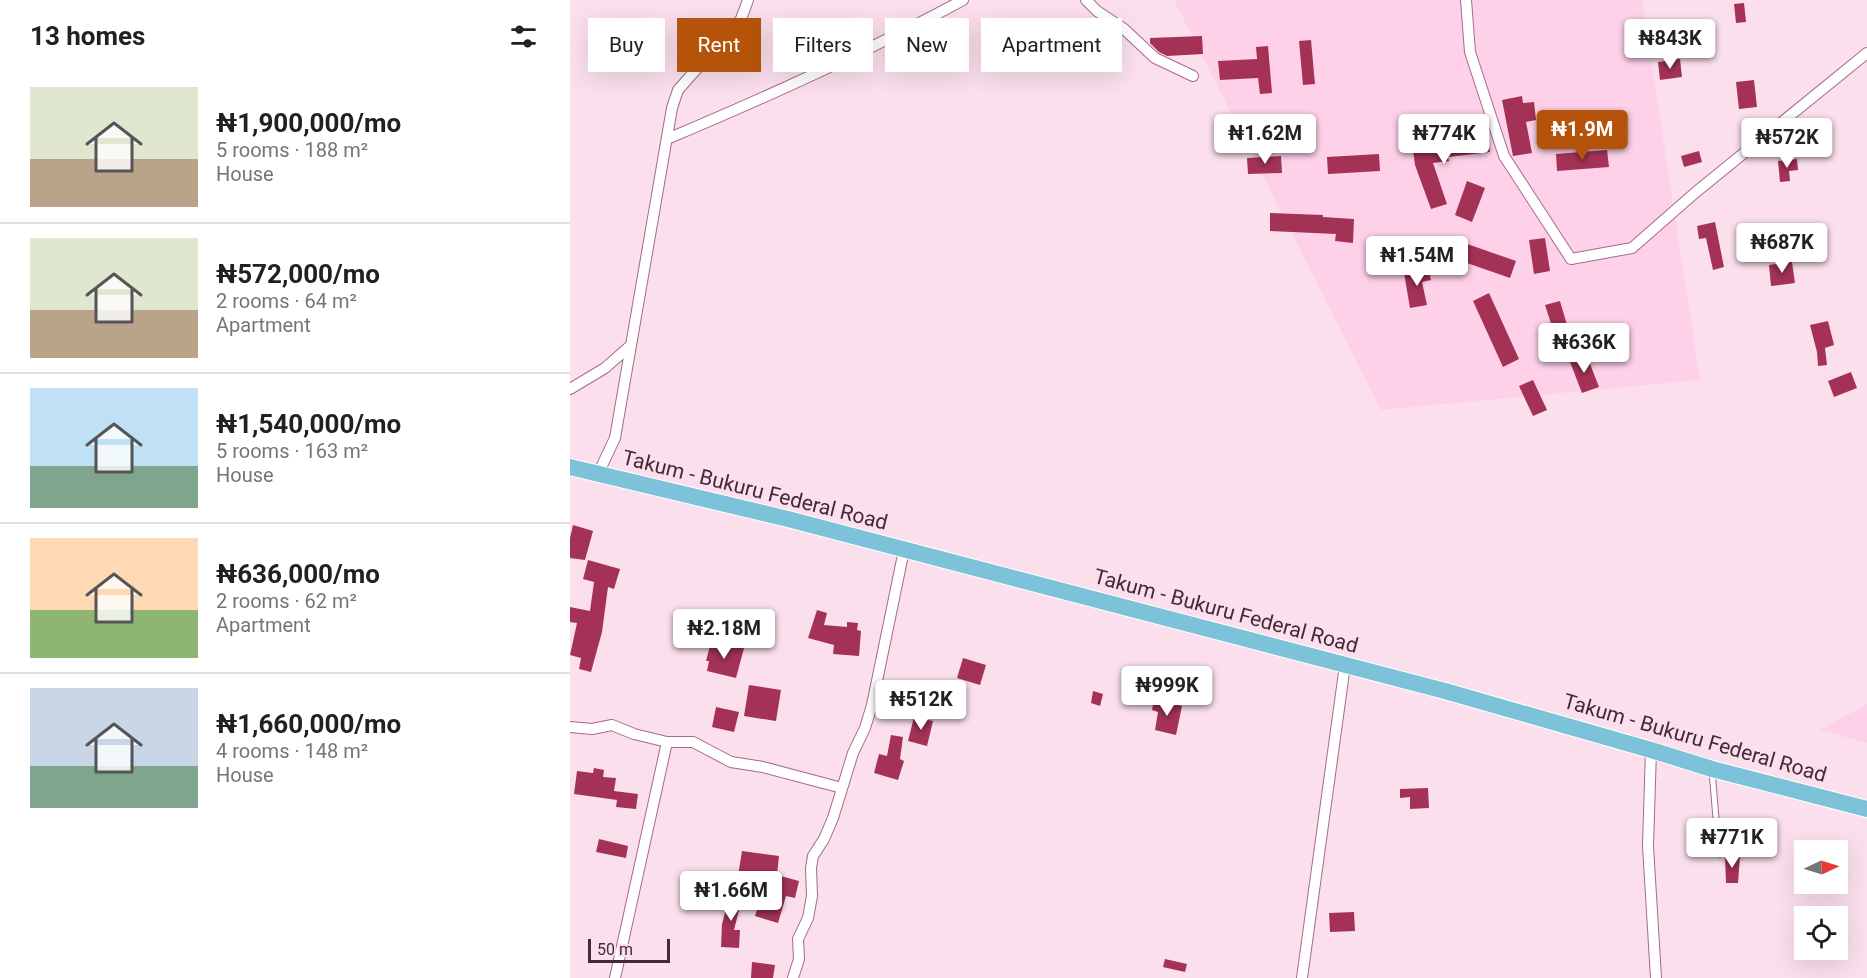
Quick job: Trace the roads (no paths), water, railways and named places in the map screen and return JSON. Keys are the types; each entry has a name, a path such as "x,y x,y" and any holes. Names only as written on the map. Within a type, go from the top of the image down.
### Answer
{"main road":[{"name":"Takum - Bukuru Federal Road","path":"570,467 788,519 1345,665 1712,769 1867,809"}],"street":[{"path":"597,474 615,438 672,108 678,90 741,19 748,0"},
{"path":"667,139 826,69 963,0"},
{"path":"1086,0 1097,11 1124,28 1155,58 1193,76"},
{"path":"1466,0 1470,52 1504,156 1571,259 1632,248 1696,192 1867,53"},
{"path":"570,389 605,368 630,346"},
{"path":"794,978 799,960 798,939 808,918 812,896 813,856 824,839 872,705 904,550"},
{"path":"1302,978 1345,665"},
{"path":"570,727 592,729 612,724 634,734 667,742 693,742 730,762 763,767 842,788"},
{"path":"615,978 667,742"},
{"path":"1651,750 1648,846 1656,978"}],"lane":[{"path":"1712,769 1719,854"}]}
